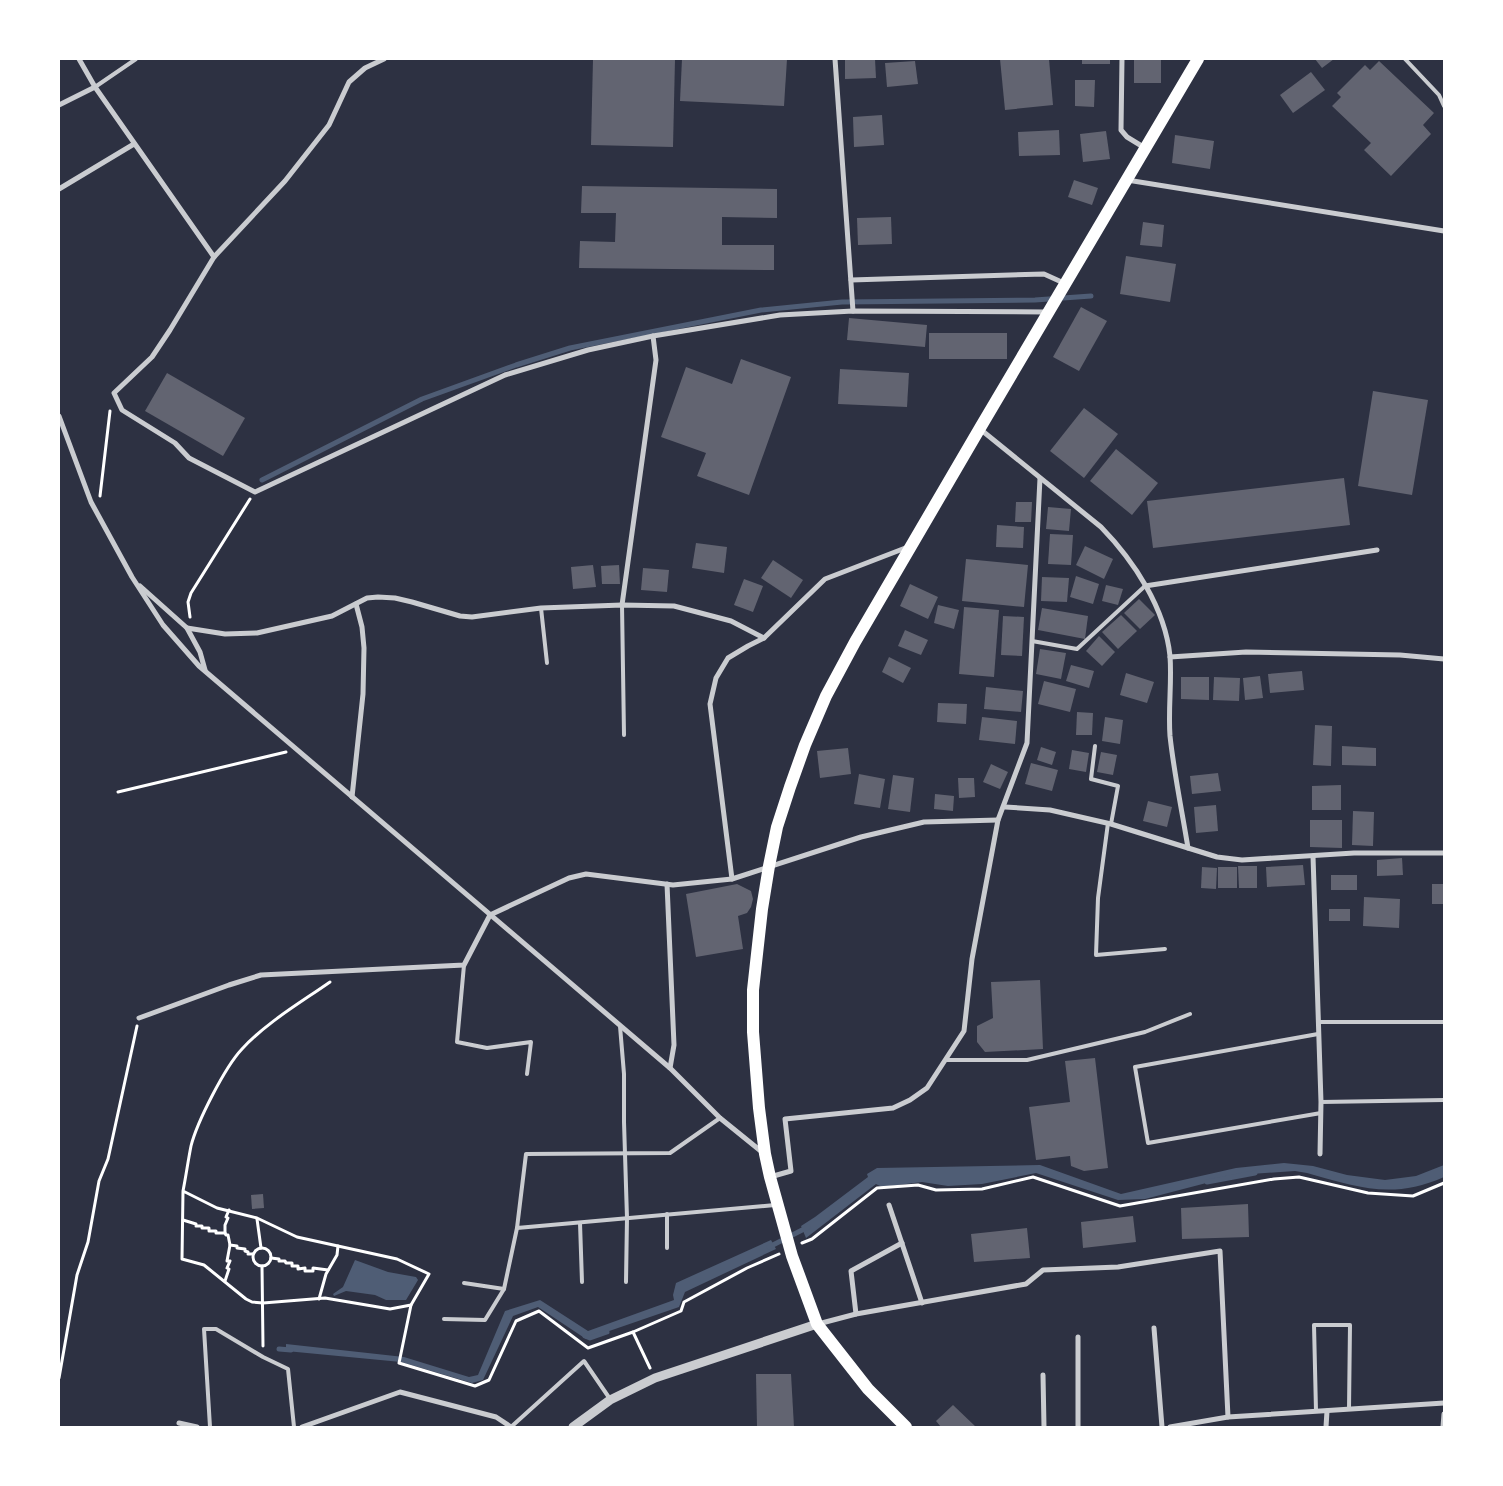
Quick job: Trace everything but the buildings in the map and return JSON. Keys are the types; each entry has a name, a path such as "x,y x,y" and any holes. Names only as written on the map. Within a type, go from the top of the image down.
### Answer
{"main road":[{"path":"906,1427 868,1389 817,1324 789,1252 784,1224 770,1177 759,1108 753,1032 753,990 762,908 769,866 790,787 805,744 826,696 855,642 1198,59"}],"street":[{"path":"79,59 95,87 134,144 214,256"},
{"path":"384,59 365,68 349,82 329,125 285,181 214,256 152,357 114,393 122,410 175,443 189,458 254,492 505,375 588,350 653,336 780,316 1057,299 1044,274 851,280"},
{"path":"835,59 853,311"},
{"path":"1122,59 1121,130 1127,137 1146,148"},
{"path":"59,105 95,87"},
{"path":"59,189 134,144"},
{"path":"1127,180 1444,231"},
{"path":"622,605 656,360 653,336"},
{"path":"59,416 91,502 136,582 163,625 206,672 670,1068 720,1118 765,1154"},
{"path":"980,428 1101,527 1118,545 1145,586 1162,618 1170,657 1170,735 1188,848"},
{"path":"770,1177 791,1171 785,1119 893,1108 910,1100 927,1088 964,1031 972,959 998,820 1005,807 1027,743 1040,478"},
{"path":"732,879 710,704 716,678 728,658 764,638 825,579 912,546"},
{"path":"1145,586 1377,550"},
{"path":"136,582 187,628 200,652 206,672"},
{"path":"187,628 225,634 257,633 332,616 367,598 394,598 460,616 472,617 541,608 622,605 674,606 731,622 764,638"},
{"path":"352,797 363,694 364,648 362,627 356,604"},
{"path":"1170,657 1246,652 1400,655 1444,659"},
{"path":"1005,807 1050,810 1110,824 1217,857 1242,860 1354,853 1444,853"},
{"path":"139,1018 261,975 464,965 490,915 569,878 586,874 668,884 732,879 861,837 924,822 998,820"},
{"path":"1313,856 1321,1102 1320,1154"},
{"path":"668,884 674,1045 670,1068"},
{"path":"889,1205 922,1303"},
{"path":"856,1314 851,1271 902,1243"},
{"path":"573,1427 610,1400 655,1378 817,1324 856,1314 1026,1284 1043,1270 1118,1267 1220,1251 1228,1418"},
{"path":"1154,1328 1162,1427"},
{"path":"1078,1337 1078,1427"},
{"path":"1043,1375 1044,1427"},
{"path":"302,1427 400,1392 496,1417 511,1427"},
{"path":"1170,1427 1228,1418 1444,1403"},
{"path":"1326,1427 1327,1411"},
{"path":"1443,1427 1444,1414"},
{"path":"179,1423 197,1427"}],"lane":[{"path":"95,87 136,59"},
{"path":"1405,59 1439,95 1444,106"},
{"path":"1032,641 1077,649 1145,586"},
{"path":"622,605 624,735"},
{"path":"541,608 547,663"},
{"path":"1095,746 1091,778 1118,786 1098,898 1096,955 1165,949"},
{"path":"464,965 457,1042 488,1048 530,1042 527,1074"},
{"path":"946,1060 1026,1060 1145,1032 1190,1014"},
{"path":"1318,1022 1444,1022"},
{"path":"620,1026 624,1074 627,1218 626,1282"},
{"path":"1318,1034 1135,1067 1148,1143 1321,1113"},
{"path":"1321,1102 1444,1100"},
{"path":"444,1319 486,1320 504,1289 517,1228 526,1154 670,1154 720,1118"},
{"path":"517,1228 777,1205"},
{"path":"667,1214 667,1248"},
{"path":"580,1223 582,1282"},
{"path":"464,1283 504,1289"},
{"path":"1316,1412 1314,1325 1350,1325 1349,1409"},
{"path":"210,1427 204,1329 216,1329 288,1370 294,1427"},
{"path":"511,1427 584,1361 610,1400"}],"path":[{"path":"100,500 108,420 114,393"},
{"path":"187,628 191,622 188,602 191,594 254,492"},
{"path":"118,792 279,755 296,748"},
{"path":"341,972 330,982 280,1016 242,1049 230,1065 207,1106 192,1144 183,1191 182,1259 204,1266 252,1302 263,1303 326,1298 390,1309 411,1305"},
{"path":"59,1378 77,1275 88,1242 99,1182 108,1158 139,1018"},
{"path":"183,1191 217,1208 257,1218 297,1237 397,1259 429,1274 411,1305 399,1363 475,1386 489,1380 516,1321 539,1311 588,1348 634,1332 681,1311 684,1302 747,1268 789,1252 812,1238 877,1188 918,1185 936,1190 982,1189 1033,1176 1120,1206 1274,1178 1299,1177 1368,1193 1413,1196 1444,1183"},
{"path":"225,1281 230,1261 227,1260 230,1254 228,1253 230,1245 228,1235 225,1233 228,1212"},
{"path":"257,1218 261,1248"},
{"path":"183,1220 196,1224 196,1226 202,1226 202,1228 209,1228 209,1230 216,1231 216,1233 225,1233"},
{"path":"230,1245 245,1249 248,1254 252,1254"},
{"path":"319,1299 327,1270 337,1255 338,1246"},
{"path":"252,1254 261,1248"},
{"path":"261,1248 268,1251 272,1258 292,1263 292,1266 298,1266 298,1268 305,1268 305,1271 313,1271 313,1268 327,1270"},
{"path":"252,1254 255,1264 262,1266 268,1264 272,1258"},
{"path":"262,1266 263,1357"},
{"path":"634,1332 643,1354"}],"water":[{"path":"1284,1163 1313,1166 1347,1175 1385,1180 1416,1176 1444,1165 1444,1177 1425,1184 1391,1190 1343,1183 1295,1171 1237,1175 1145,1199 1118,1200 1036,1173 982,1184 948,1186 922,1182 882,1187 876,1184 806,1238 801,1226 868,1177 867,1174 877,1168 1040,1165 1121,1194 1236,1168"},
{"path":"771,1240 776,1249 685,1292 679,1307 586,1339 538,1307 513,1316 483,1380 472,1383 401,1362 286,1351 286,1344 404,1357 469,1377 478,1375 505,1311 540,1300 588,1331 674,1300 673,1295 676,1283"},
{"path":"355,1260 388,1272 416,1277 418,1280 406,1300 386,1300 375,1295 346,1291 334,1296 333,1294 343,1287"}],"waterway":[{"path":"262,480 422,399 516,365 570,348 761,310 842,302 1035,300 1091,296"},
{"path":"1207,1182 1255,1173"},
{"path":"769,1247 808,1227"},
{"path":"585,1336 590,1338 607,1332"},
{"path":"279,1349 291,1350"}]}
